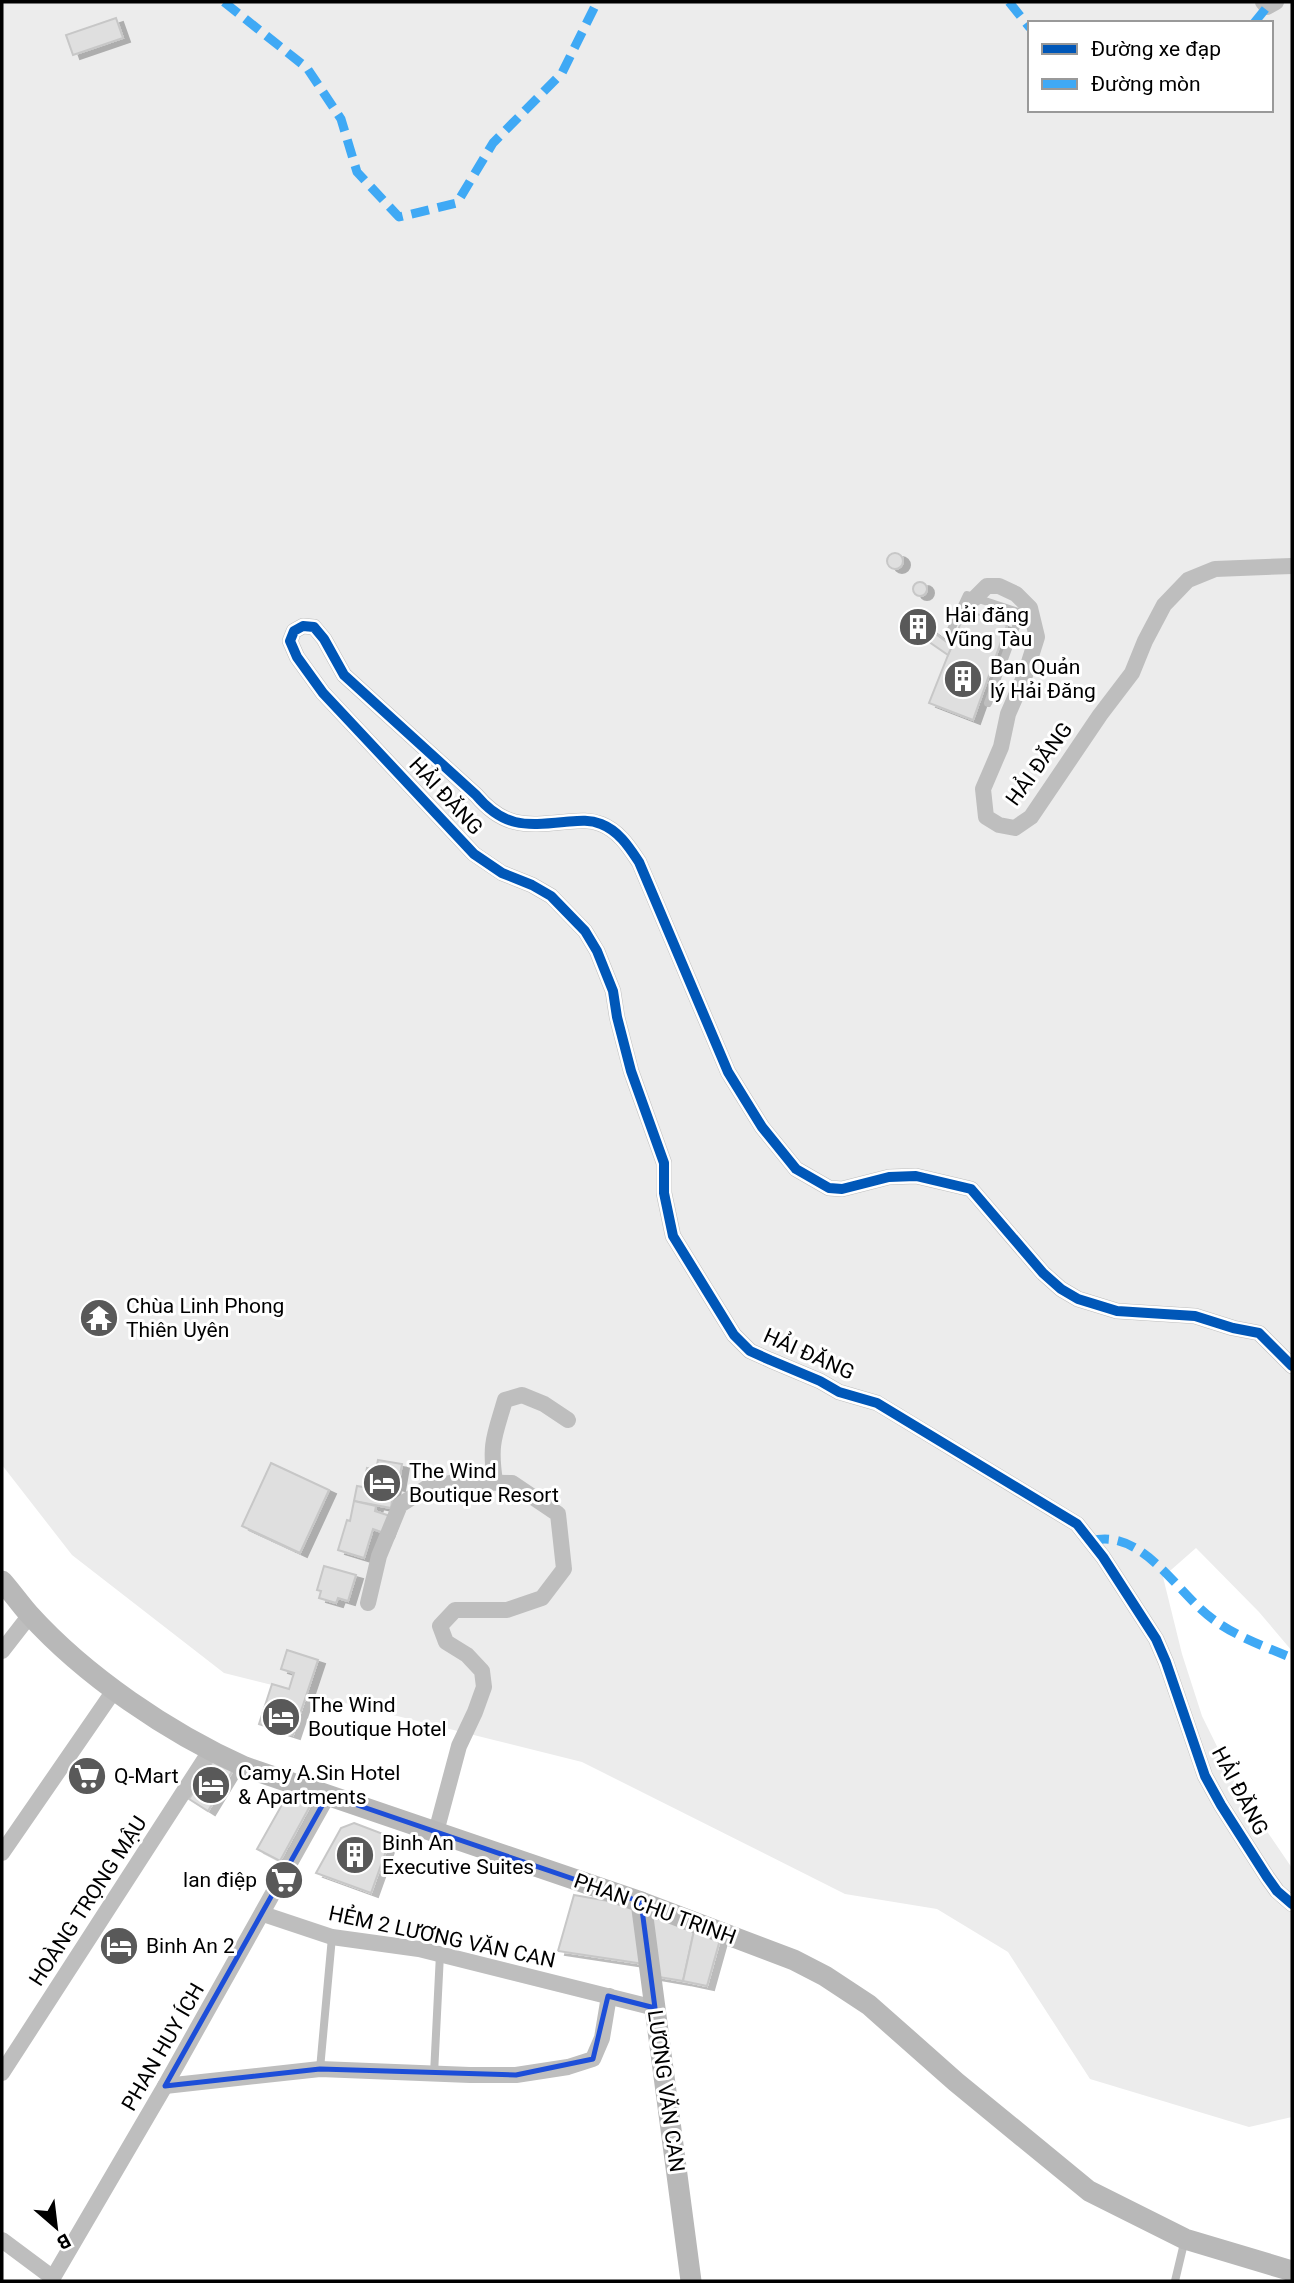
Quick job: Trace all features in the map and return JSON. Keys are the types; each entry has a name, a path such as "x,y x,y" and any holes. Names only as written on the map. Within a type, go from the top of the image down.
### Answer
{"main road":[{"name":"PHAN CHU TRINH","path":"2,1581 30,1615 70,1653 156,1719 210,1751 245,1767 641,1902 754,1944 825,1976 899,2029 956,2081 1089,2191 1185,2239 1292,2271"},
{"name":"LƯƠNG VĂN CAN","path":"641,1902 691,2281"}],"street":[{"path":"1263,2 1267,7 1276,2"},
{"name":"HẢI ĐĂNG","path":"975,598 987,586 999,586 1016,594 1030,608 1037,637 1025,676 1008,714 1001,747 983,789 986,817 999,825 1015,828 1031,817 1132,673 1145,640 1164,605 1188,580 1215,569 1292,566"},
{"name":"HẢI ĐĂNG","path":"1292,1366 1259,1333 1195,1316 1117,1311 1070,1294 1043,1273 971,1189 916,1176 889,1177 842,1189 829,1188 796,1169 762,1127 728,1072 639,862 626,841 601,824 583,820 510,822 489,810 344,675 324,639 314,627 303,626 293,631 290,641 297,657 323,693 474,855 502,873 551,896 585,931 597,951 613,991 631,1071 664,1163 664,1193 673,1236 734,1335 750,1351 839,1392 877,1403 1077,1524 1103,1556 1156,1639 1205,1776 1221,1805 1267,1877 1292,1904"},
{"path":"495,1481 491,1456 495,1427 505,1400 522,1395 544,1404 568,1420"},
{"path":"368,1604 379,1556 400,1505 428,1487 456,1482 512,1483 558,1514 564,1569 542,1598 507,1610 455,1610 440,1626 446,1642 467,1655 482,1671 484,1687 459,1746 436,1832"},
{"path":"2,1651 30,1615"},
{"path":"2,1853 115,1689"},
{"name":"HOÀNG TRỌNG MẬU","path":"2,2073 210,1751"},
{"name":"PHAN HUY ÍCH","path":"52,2280 263,1914 328,1795"},
{"name":"HẺM 2 LƯƠNG VĂN CAN","path":"263,1914 332,1937 419,1949 655,2008"},
{"path":"165,2086 320,2069 516,2075 568,2067 593,2059 603,2038 609,1996"},
{"path":"2,2241 52,2280"}],"lane":[{"path":"948,634 967,595 1021,613 988,703"},
{"path":"320,2069 332,1937"},
{"path":"433,2074 440,1955"},
{"path":"1175,2281 1185,2239"}],"highlighted area":[{"path":"328,1795 641,1902 655,2008 608,1996 593,2059 516,2075 320,2069 165,2086"}],"shaded area":[{"path":"2,2 1292,2 1292,1651 1259,1612 1196,1548 1163,1577 1182,1654 1202,1716 1238,1789 1292,1868 1292,2117 1249,2127 1090,2079 1008,1952 937,1909 845,1894 582,1762 224,1673 72,1555 2,1465"}],"building":[{"path":"116,18 123,38 73,55 66,35"},
{"path":"892,553 898,553 903,561 901,567 892,569 887,564 887,558"},
{"path":"917,582 923,582 927,589 923,596 917,596 913,592 913,586"},
{"name":"Ban Quản lý Hải Đăng","path":"966,610 1007,625 973,720 929,703"},
{"name":"Hải đăng Vũng Tàu","path":"918,616 926,619 929,627 926,635 918,638 910,635 907,627 910,619"},
{"path":"929,629 952,646 948,655 922,637"},
{"path":"378,1460 402,1464 398,1487 394,1486 391,1508 354,1501 357,1486 363,1487 367,1468 376,1470"},
{"path":"271,1463 329,1490 300,1553 242,1526"},
{"path":"354,1501 376,1506 375,1511 393,1517 387,1534 373,1529 364,1558 338,1550 347,1520 350,1521"},
{"path":"324,1566 356,1575 348,1601 338,1598 336,1603 319,1598 321,1591 317,1590"},
{"path":"287,1650 318,1660 293,1735 259,1724 272,1684 289,1689 294,1673 281,1669"},
{"name":"Camy A.Sin Hotel & Apartments","path":"215,1758 233,1770 208,1811 189,1799"},
{"path":"288,1794 310,1806 280,1861 257,1849"},
{"name":"Binh An Executive Suites","path":"354,1823 391,1837 371,1893 316,1873 341,1828"},
{"path":"574,1895 637,1906 644,1964 558,1951"},
{"path":"644,1905 695,1926 683,1981 653,1976"},
{"path":"695,1926 721,1936 707,1986 683,1981"}],"marked path":[{"path":"224,2 307,68 341,119 357,172 399,217 457,203 493,143 562,73 597,2"},
{"path":"1009,2 1028,26"},
{"path":"1256,21 1267,7"},
{"path":"1091,1541 1110,1539 1143,1553 1214,1620 1242,1637 1292,1658"}],"cycle path":[{"path":"1292,1366 1259,1333 1195,1316 1117,1311 1078,1299 1061,1289 1043,1273 971,1189 916,1176 889,1177 842,1189 829,1188 796,1169 762,1127 728,1072 639,862 623,840 607,827 592,821 526,824 505,819 486,806 344,675 324,639 314,627 303,626 294,631 290,641 297,657 323,693 474,854 502,873 551,896 585,931 597,951 613,991 631,1071 664,1163 664,1193 673,1236 734,1335 750,1351 839,1392 877,1403 1077,1524 1103,1557 1156,1639 1205,1776 1221,1805 1277,1891 1292,1904"}],"place":[{"name":"Hải đăng Vũng Tàu","path":"918,627"},
{"name":"Ban Quản lý Hải Đăng","path":"963,679"},
{"name":"Chùa Linh Phong Thiên Uyên","path":"99,1318"},
{"name":"The Wind Boutique Resort","path":"382,1483"},
{"name":"The Wind Boutique Hotel","path":"281,1717"},
{"name":"Q-Mart","path":"87,1776"},
{"name":"Camy A.Sin Hotel & Apartments","path":"211,1785"},
{"name":"Binh An Executive Suites","path":"355,1855"},
{"name":"lan điệp","path":"284,1880"},
{"name":"Binh An 2","path":"119,1946"}]}
